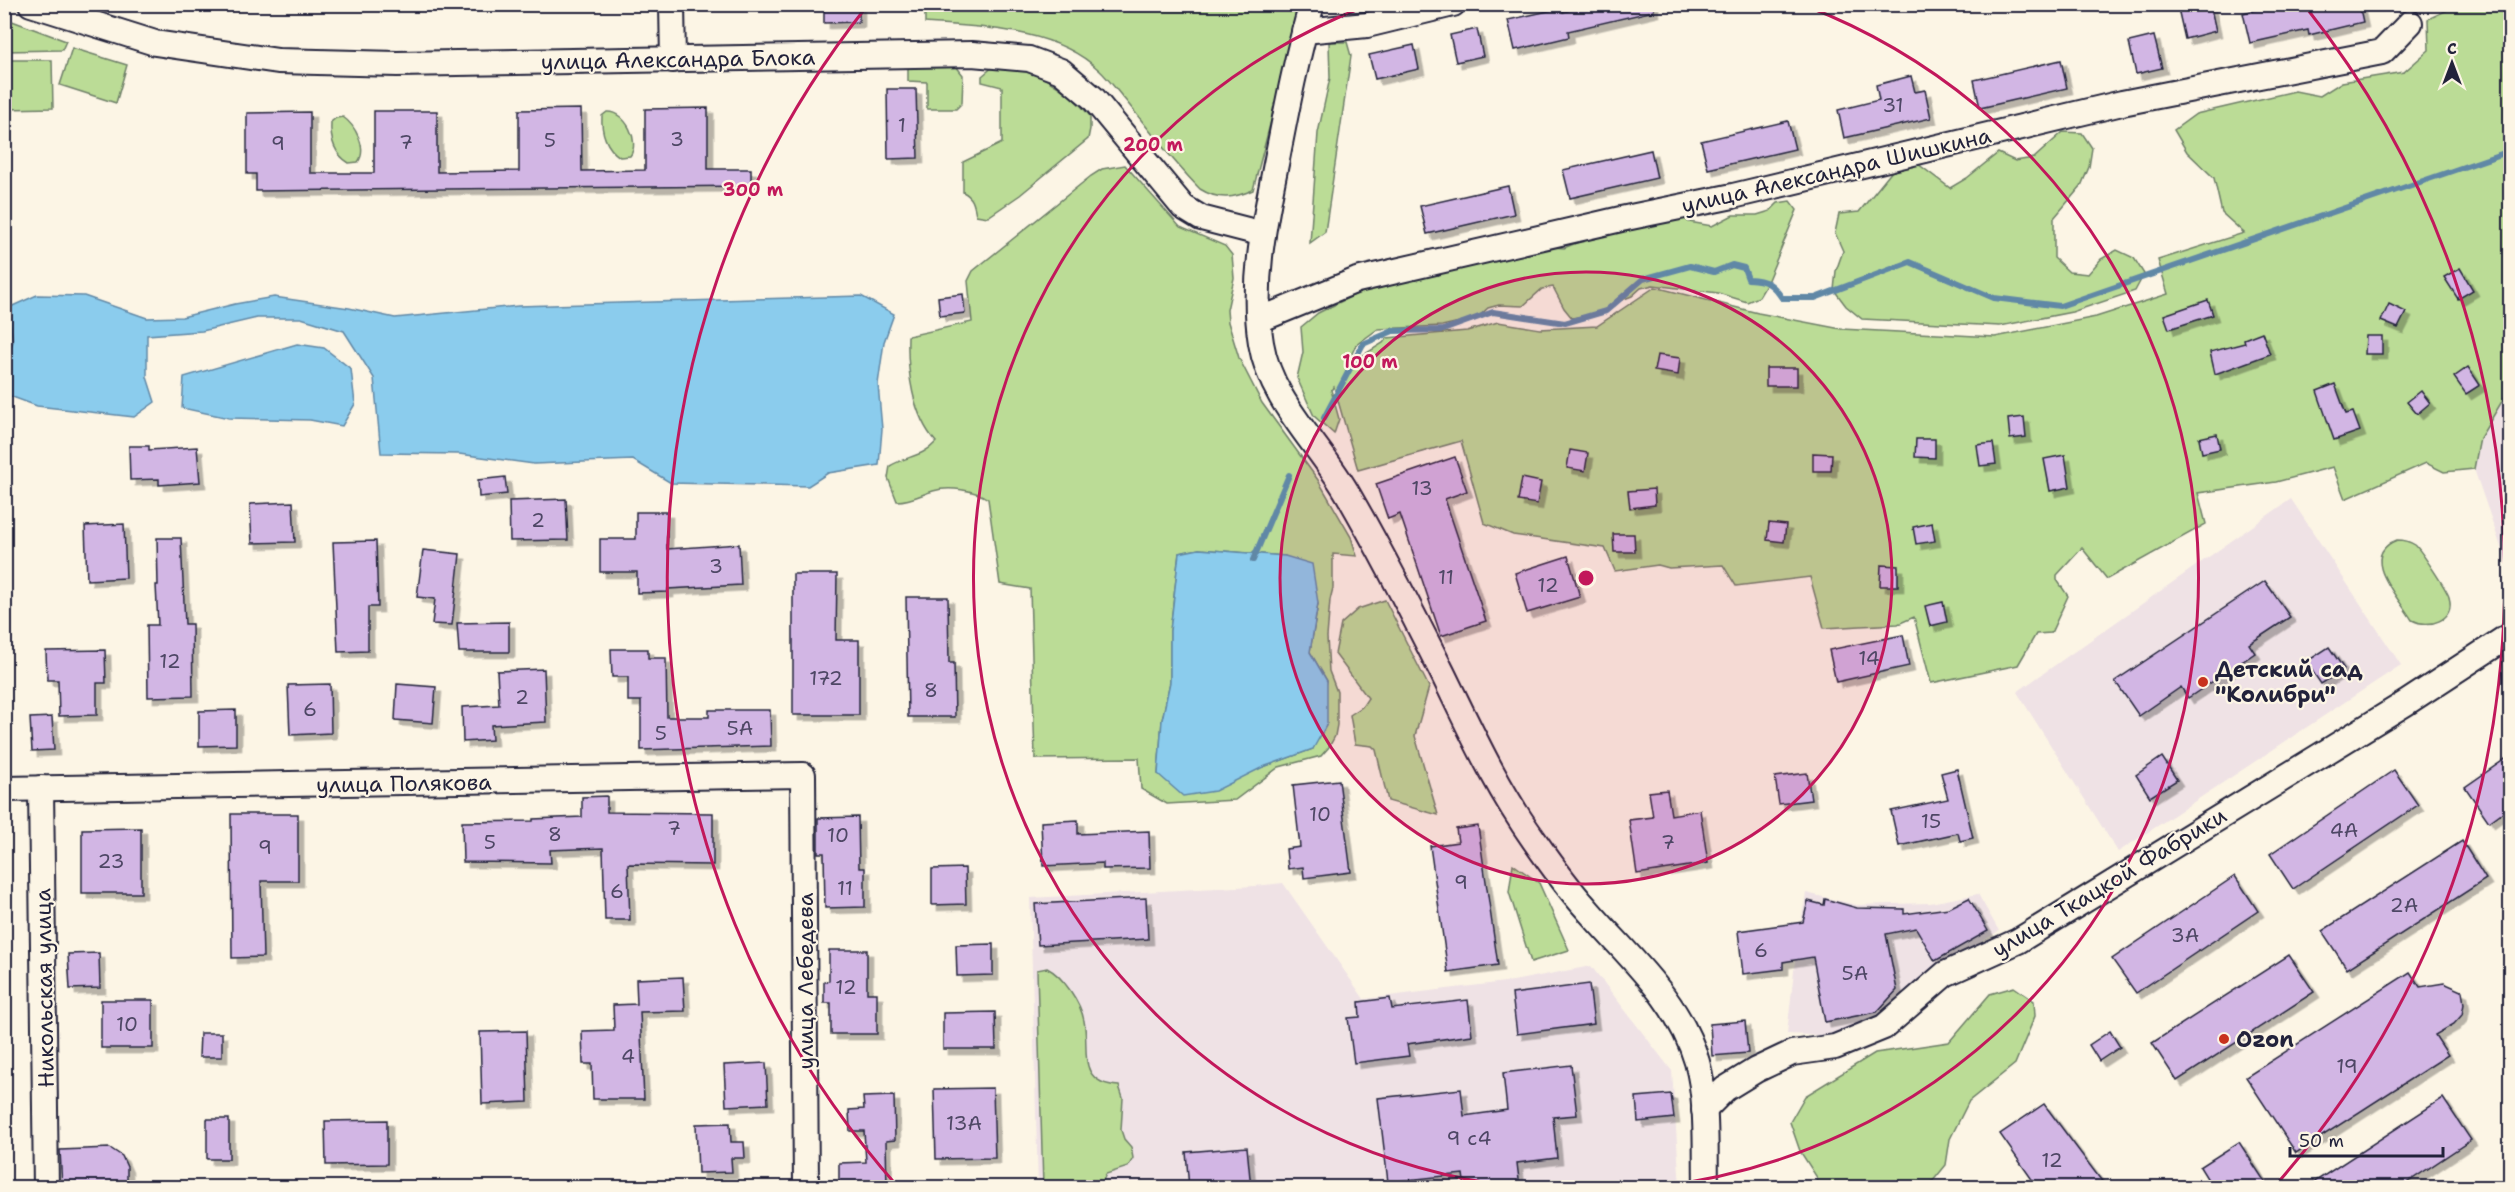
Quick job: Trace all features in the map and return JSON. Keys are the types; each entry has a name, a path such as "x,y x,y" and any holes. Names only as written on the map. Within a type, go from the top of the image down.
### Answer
{"street":[{"name":"улица Александра Блока","path":"31,4 155,43 278,61 398,64 972,54 1029,59 1061,71 1093,98 1183,207 1201,218 1263,234"},
{"path":"672,4 673,60"},
{"path":"1312,4 1286,111 1263,234 1258,320 1267,370 1282,401 1347,491 1430,648 1494,777 1533,839 1585,907 1637,962 1686,1033 1697,1063 1704,1110 1706,1188"},
{"path":"1304,31 1367,25 1453,4"},
{"name":"улица Александра Шишкина","path":"1258,320 1357,280 1621,219 1734,196 2122,103 2382,52 2410,23"},
{"name":"улица Ткацкой Фабрики","path":"1704,1110 1725,1089 1756,1070 1792,1053 1835,1047 1884,1027 1945,974 2018,941 2406,704 2511,635"},
{"name":"улица Полякова","path":"4,789 803,776"},
{"name":"улица Лебедева","path":"803,776 806,1188"},
{"name":"Никольская улица","path":"41,788 46,1188"}],"shaded area":[{"path":"2510,388 2510,573 2474,469 2480,438"},
{"name":"Детский сад \"Колибри\"","path":"2291,499 2401,665 2118,852 2017,692"},
{"path":"1283,883 1364,999 1513,981 1591,966 1672,1071 1680,1187 1038,1187 1030,898"},
{"path":"1806,893 1857,905 1930,903 1978,894 1999,931 1931,972 1880,1016 1834,1036 1787,1034 1797,944"}],"green space":[{"path":"925,5 1301,5 1253,190 1239,195 1220,197 1200,189 1106,77 1081,56 1040,38 1017,32 925,23"},
{"path":"2454,5 2510,5 2510,388 2480,438 2474,469 2444,472 2426,463 2345,499 2333,467 2276,482 2198,493 2206,524 2107,579 2082,548 2057,575 2057,580 2068,596 2051,633 2036,634 2018,665 1931,683 1914,617 1898,624 1824,628 1810,577 1736,586 1723,565 1669,568 1658,565 1615,571 1605,548 1513,535 1484,523 1461,441 1358,470 1334,387 1331,390 1339,419 1334,434 1314,416 1297,378 1303,352 1301,327 1318,313 1358,293 1553,247 1564,248 1598,234 1680,215 1689,222 1712,226 1733,215 1757,215 1770,211 1778,203 1790,201 1797,210 1765,287 1759,297 1747,302 1718,293 1653,285 1641,288 1632,296 1599,313 1572,318 1553,287 1542,289 1523,306 1499,305 1488,308 1477,318 1442,326 1378,329 1356,345 1346,366 1383,343 1387,338 1467,331 1498,322 1540,329 1597,326 1655,287 1758,313 1841,329 1995,337 2096,317 2168,294 2158,260 2244,233 2222,213 2214,178 2187,152 2174,130 2196,114 2295,91 2320,96 2342,82 2404,72 2429,50 2428,19"},
{"path":"4,18 66,41 62,50 5,51"},
{"path":"1329,42 1347,42 1351,56 1325,232 1310,243 1318,133 1330,78"},
{"path":"72,48 127,65 116,103 60,85"},
{"path":"5,60 52,60 53,108 5,109"},
{"path":"908,66 956,66 963,75 962,103 956,109 927,109 927,82 908,81"},
{"path":"994,66 1035,74 1059,87 1090,116 1090,129 1088,139 1020,195 988,217 976,215 972,201 963,192 963,162 1002,143 1002,87 982,82 982,76"},
{"path":"607,112 620,116 629,128 634,143 630,156 620,157 608,144 602,122 602,116"},
{"path":"343,117 356,131 361,144 361,157 358,162 349,163 334,145 331,122"},
{"path":"2063,132 2082,133 2092,148 2089,167 2081,186 2054,218 2054,258 2069,272 2088,274 2101,259 2117,250 2134,258 2144,274 2135,291 2072,312 2000,326 1862,319 1846,306 1834,290 1836,271 1843,251 1835,233 1839,214 1859,212 1897,165 1918,164 1950,188 1967,178 1998,153 2015,161 2034,158"},
{"path":"1125,165 1180,227 1225,246 1232,255 1234,278 1227,310 1228,322 1239,358 1262,403 1318,480 1351,537 1357,556 1333,554 1333,588 1327,637 1329,671 1337,692 1335,736 1321,756 1279,767 1235,800 1167,804 1141,789 1139,758 1035,759 1030,589 1000,584 988,499 969,491 947,489 897,501 888,478 890,466 926,451 936,442 921,419 916,406 910,378 908,336 972,322 968,281 973,271 1102,169","holes":["1199,549 1285,556 1318,604 1310,652 1327,681 1313,749 1263,767 1158,774 1162,720 1170,682 1170,631 1179,553"]},
{"path":"2397,540 2415,545 2447,593 2449,612 2440,621 2426,624 2412,620 2384,577 2380,566 2380,556 2386,547"},
{"path":"1385,600 1429,687 1415,736 1438,815 1388,801 1376,750 1372,746 1355,744 1350,715 1362,707 1368,698 1335,654 1341,624 1358,609"},
{"path":"1513,864 1539,883 1569,950 1531,962 1509,892"},
{"path":"1047,968 1065,984 1079,1006 1084,1021 1087,1063 1090,1071 1096,1079 1119,1086 1123,1098 1121,1130 1124,1139 1131,1147 1133,1158 1128,1167 1106,1174 1102,1187 1043,1187 1037,970"},
{"path":"2014,987 2034,1001 2035,1016 2015,1064 1969,1101 1950,1139 1946,1165 1928,1187 1820,1187 1816,1176 1800,1151 1790,1122 1805,1096 1875,1053 1949,1042 1990,994"}],"water":[{"path":"37,295 84,296 147,318 182,317 274,297 349,308 395,318 518,306 861,296 894,314 884,342 878,384 882,429 879,465 828,473 808,486 671,483 633,460 534,464 459,454 381,453 374,378 344,331 301,318 257,318 202,331 147,335 147,377 155,402 134,417 37,406 7,395 5,361 13,342 8,308"},
{"path":"297,344 324,348 351,369 355,404 342,426 310,420 229,418 182,408 184,377"},
{"path":"1199,549 1285,556 1312,564 1318,603 1310,652 1327,681 1327,724 1313,749 1263,767 1215,791 1183,796 1158,774 1162,720 1170,682 1170,631 1179,553"}],"building":[{"path":"824,4 859,4 859,22 824,23"},
{"path":"1594,4 1653,4 1654,11 1568,31 1569,37 1515,50 1508,20 1562,8 1563,12"},
{"path":"2177,4 2210,4 2216,31 2185,39"},
{"path":"2279,4 2359,4 2363,22 2309,35 2308,30 2250,43 2243,13"},
{"path":"1477,29 1483,56 1456,62 1450,35"},
{"path":"2154,36 2162,68 2136,74 2129,42"},
{"path":"1414,45 1419,69 1375,79 1369,55"},
{"path":"2061,60 2067,88 1980,108 1974,80"},
{"path":"1911,76 1915,92 1925,90 1931,118 1844,138 1838,110 1879,100 1876,85"},
{"path":"887,89 916,89 918,158 888,159"},
{"path":"708,108 708,169 751,169 751,186 256,191 256,174 247,174 247,113 310,112 310,173 374,173 374,111 437,111 437,172 519,171 519,110 581,109 582,171 645,170 645,109"},
{"path":"1788,121 1795,149 1708,169 1701,141"},
{"path":"1651,150 1657,178 1570,198 1563,170"},
{"path":"1508,186 1514,214 1427,234 1420,206"},
{"path":"2460,268 2473,290 2458,299 2444,277"},
{"path":"963,294 965,313 940,316 938,297"},
{"path":"2208,300 2213,315 2169,329 2164,315"},
{"path":"2389,304 2406,312 2398,328 2381,321"},
{"path":"2262,332 2270,354 2215,374 2210,352 2245,343 2244,339"},
{"path":"2366,336 2382,336 2382,354 2365,354"},
{"path":"1657,355 1680,358 1678,375 1654,371"},
{"path":"2468,367 2480,385 2466,394 2454,377"},
{"path":"1766,368 1797,368 1797,386 1766,386"},
{"path":"2335,384 2346,414 2353,412 2360,431 2334,440 2317,391"},
{"path":"2421,391 2430,403 2417,414 2407,402"},
{"path":"2024,417 2026,437 2010,439 2008,419"},
{"path":"2217,434 2220,449 2202,453 2199,438"},
{"path":"1916,439 1935,439 1935,458 1915,457"},
{"path":"1993,443 1996,464 1980,466 1977,445"},
{"path":"129,446 149,446 149,450 197,447 200,482 159,485 159,479 130,480"},
{"path":"1570,450 1588,453 1585,471 1567,468"},
{"path":"1813,453 1832,454 1831,471 1813,471"},
{"path":"2065,455 2070,487 2050,491 2044,459"},
{"path":"1455,457 1467,491 1445,499 1486,621 1441,636 1400,514 1388,519 1376,484"},
{"path":"505,477 507,494 479,497 478,480"},
{"path":"1522,478 1541,482 1537,504 1518,501"},
{"path":"1654,489 1655,505 1630,508 1628,491"},
{"path":"566,499 568,540 510,541 509,501"},
{"path":"293,502 295,542 252,543 250,504"},
{"path":"636,512 667,512 667,549 739,544 741,585 637,593 637,572 600,572 600,539 636,539"},
{"path":"1769,523 1786,525 1784,542 1767,540"},
{"path":"1932,523 1935,541 1916,544 1913,527"},
{"path":"124,524 126,578 87,580 85,526"},
{"path":"1613,534 1634,534 1635,552 1614,552"},
{"path":"157,538 181,538 185,624 192,624 193,696 148,697 147,625 158,625"},
{"path":"376,541 378,607 368,607 368,651 338,652 333,542"},
{"path":"423,550 460,554 452,625 432,624 435,599 417,597"},
{"path":"1568,556 1580,597 1527,613 1515,573"},
{"path":"1881,565 1898,566 1898,586 1880,586"},
{"path":"793,574 837,574 836,640 859,640 859,715 793,715"},
{"path":"2265,581 2290,617 2249,644 2255,653 2188,698 2181,687 2139,716 2115,681"},
{"path":"906,597 948,597 949,663 954,663 955,717 908,717"},
{"path":"1943,602 1947,622 1930,626 1925,606"},
{"path":"509,622 509,652 459,652 457,623"},
{"path":"1903,635 1909,666 1836,682 1829,650"},
{"path":"2329,647 2344,669 2321,684 2306,662"},
{"path":"611,649 648,649 648,658 666,658 667,717 709,717 709,710 770,710 771,746 641,750 641,701 628,701 628,677 612,677"},
{"path":"105,650 106,683 97,683 97,715 59,716 58,680 47,680 46,651"},
{"path":"544,669 546,722 491,725 492,740 463,742 462,707 499,705 497,671"},
{"path":"330,684 331,733 290,735 288,685"},
{"path":"397,684 436,687 433,723 395,720"},
{"path":"236,710 236,745 199,746 199,711"},
{"path":"52,717 54,750 32,751 30,718"},
{"path":"2511,755 2511,806 2489,822 2465,787"},
{"path":"2162,757 2177,780 2150,797 2136,775"},
{"path":"1957,769 1973,838 1960,841 1958,833 1899,846 1891,811 1948,799 1941,773"},
{"path":"2394,770 2418,805 2293,889 2270,854"},
{"path":"1807,773 1811,800 1779,804 1775,777"},
{"path":"1339,780 1351,872 1304,878 1303,867 1288,869 1286,849 1300,847 1293,785"},
{"path":"1667,790 1671,815 1700,810 1708,863 1637,874 1629,820 1653,817 1649,792"},
{"path":"607,796 607,812 713,813 713,865 628,864 630,920 605,920 603,848 550,850 551,863 463,862 462,822 533,821 533,819 582,817 582,797"},
{"path":"231,814 298,814 298,881 261,881 263,957 232,958"},
{"path":"858,817 859,868 865,868 865,907 825,908 824,853 818,853 818,818"},
{"path":"1078,820 1078,834 1149,831 1150,868 1103,869 1103,863 1043,866 1041,822"},
{"path":"1478,826 1498,965 1448,972 1430,846 1458,842 1456,829"},
{"path":"141,828 141,893 82,893 82,829"},
{"path":"2462,841 2486,879 2347,969 2322,931"},
{"path":"965,868 966,904 932,905 932,869"},
{"path":"2235,876 2258,911 2136,993 2112,959"},
{"path":"1146,898 1148,939 1038,945 1035,904"},
{"path":"1969,898 1988,931 1935,961 1916,928 1886,934 1897,990 1877,1012 1825,1022 1813,957 1783,962 1783,969 1743,974 1738,931 1803,922 1808,901 1824,905 1825,899 1857,908 1904,909 1904,914 1949,908"},
{"path":"993,944 993,975 957,976 956,945"},
{"path":"829,950 867,950 867,993 877,993 877,1034 831,1034 831,1003 824,1003 824,982 829,981"},
{"path":"99,953 100,988 70,989 68,954"},
{"path":"2289,955 2314,992 2177,1081 2152,1043"},
{"path":"2410,972 2420,987 2444,983 2462,991 2464,1004 2462,1015 2454,1024 2435,1035 2448,1055 2296,1153 2246,1077"},
{"path":"683,977 685,1011 640,1012 644,1099 593,1099 592,1064 583,1064 582,1031 614,1030 613,1005 637,1004 636,979"},
{"path":"1589,984 1594,1024 1517,1034 1512,994"},
{"path":"1390,998 1392,1009 1468,1000 1472,1035 1407,1044 1409,1056 1354,1063 1348,1018 1360,1017 1359,1002"},
{"path":"101,1000 153,1000 153,1048 101,1048"},
{"path":"995,1012 996,1049 943,1049 943,1013"},
{"path":"1745,1021 1748,1053 1712,1056 1710,1024"},
{"path":"526,1031 528,1102 482,1104 480,1032"},
{"path":"2110,1031 2120,1047 2099,1061 2089,1045"},
{"path":"200,1033 222,1033 222,1057 199,1057"},
{"path":"766,1063 768,1104 726,1106 724,1065"},
{"path":"1571,1065 1577,1115 1553,1117 1557,1158 1517,1163 1520,1188 1465,1188 1463,1174 1388,1182 1378,1098 1461,1089 1464,1116 1507,1110 1503,1073"},
{"path":"993,1088 995,1158 936,1159 934,1089"},
{"path":"1671,1094 1674,1118 1638,1122 1636,1097"},
{"path":"894,1096 895,1140 886,1141 887,1188 839,1188 839,1163 866,1162 864,1131 850,1131 849,1110 864,1109 863,1097"},
{"path":"2443,1098 2471,1140 2399,1188 2305,1188"},
{"path":"2044,1104 2107,1188 2038,1188 2000,1134"},
{"path":"207,1119 229,1119 229,1159 207,1159"},
{"path":"387,1120 387,1164 326,1165 325,1121"},
{"path":"730,1123 731,1142 744,1142 745,1158 731,1158 732,1172 698,1173 696,1124"},
{"path":"2239,1142 2269,1188 2213,1188 2200,1167"},
{"path":"1247,1147 1251,1188 1189,1188 1186,1152"},
{"path":"110,1148 122,1156 127,1167 127,1180 122,1188 62,1188 60,1150"}],"waterway":[{"path":"1324,418 1363,344 1393,331 1443,330 1493,312 1565,323 1606,311 1643,279 1690,266 1714,272 1732,265 1744,268 1748,279 1768,283 1782,298 1815,298 1910,262 1994,298 2060,306 2510,151"},
{"path":"1253,560 1289,475"}],"place":[{"name":"Детский сад \"Колибри\"","path":"2203,682"},
{"name":"Ozon","path":"2224,1039"}]}
